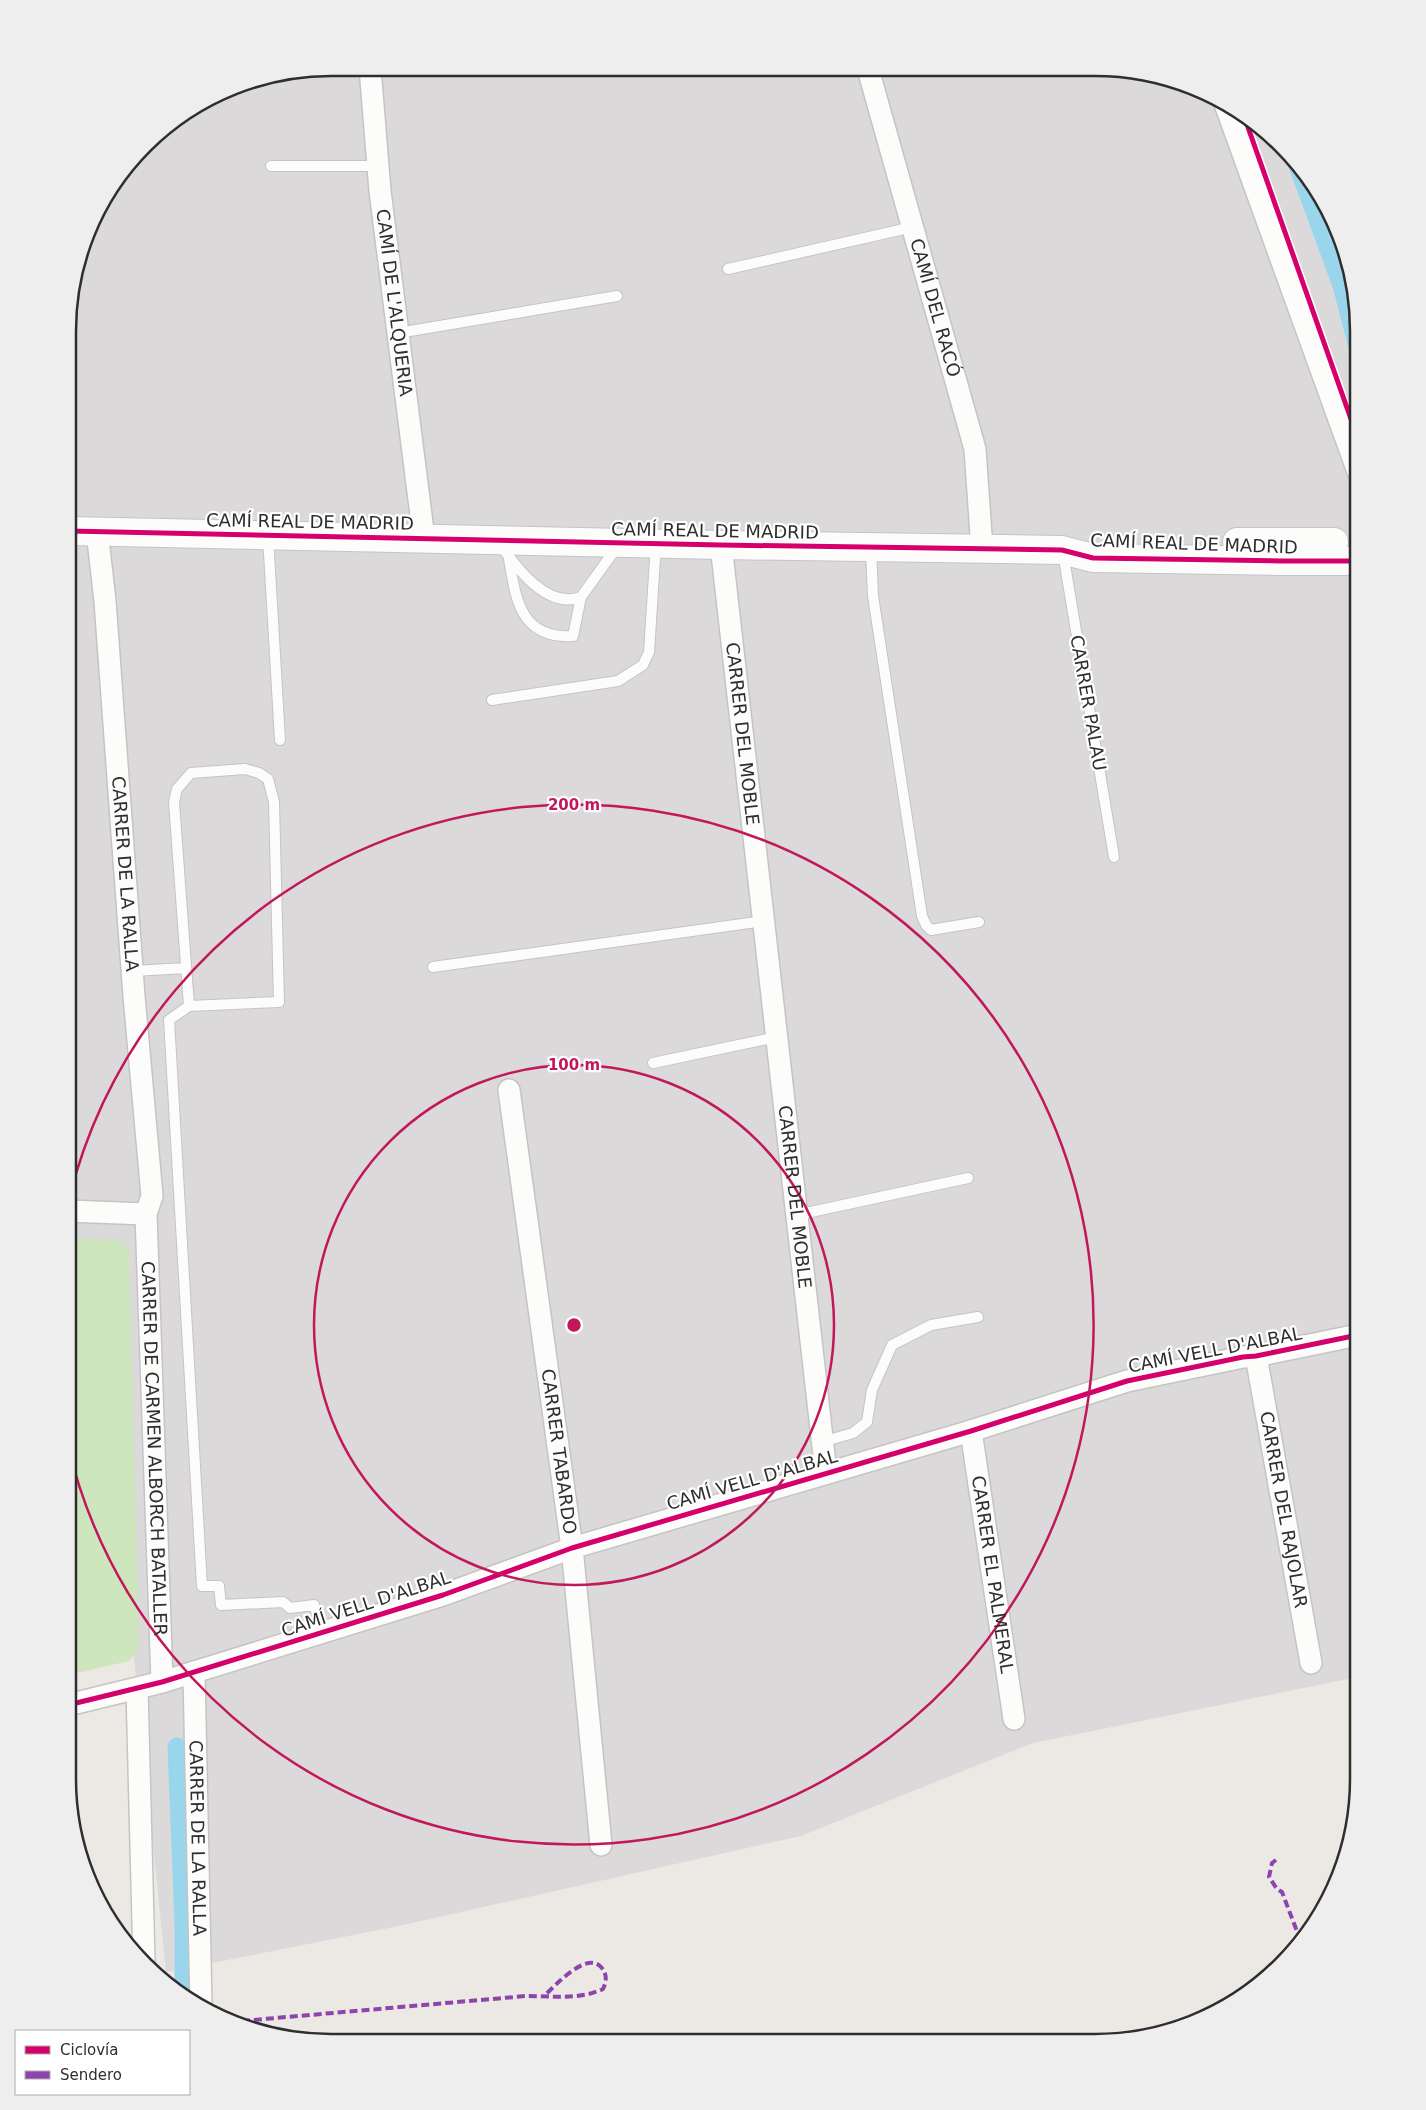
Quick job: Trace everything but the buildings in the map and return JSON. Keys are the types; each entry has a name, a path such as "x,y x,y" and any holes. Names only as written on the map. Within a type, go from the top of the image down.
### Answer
{"street":[{"name":"CAMÍ DE L'ALQUERIA","path":"371,76 378,166 424,539"},
{"name":"CAMÍ DEL RACÓ","path":"870,76 975,449 982,548"},
{"path":"1229,114 1350,450"},
{"name":"CAMÍ REAL DE MADRID","path":"76,531 424,539 503,548 620,543 982,548 1062,550 1093,558 1350,560"},
{"name":"CARRER DE LA RALLA","path":"97,531 152,1196 146,1214"},
{"name":"CAMÍ REAL DE MADRID","path":"1062,550 1091,541 1350,542"},
{"name":"CARRER DEL MOBLE","path":"721,545 826,1473"},
{"name":"CAMÍ REAL DE MADRID","path":"1282,561 1301,550 1350,550"},
{"name":"CARRER TABARDO","path":"510,1090 572,1548 601,1846"},
{"path":"76,1211 146,1214"},
{"name":"CARRER DE CARMEN ALBORCH BATALLER","path":"146,1214 162,1682"},
{"name":"CAMÍ VELL D'ALBAL","path":"76,1703 162,1682 443,1595 572,1548 971,1431 1127,1381 1243,1356 1256,1356 1350,1338"},
{"name":"CARRER DEL RAJOLAR","path":"1256,1356 1312,1663"},
{"name":"CARRER EL PALMERAL","path":"971,1431 1014,1719"},
{"name":"CARRER DE LA RALLA","path":"194,1672 201,1998"},
{"path":"137,1689 144,1952"}],"lane":[{"path":"271,166 378,166"},
{"path":"728,269 913,227"},
{"path":"398,333 617,296"},
{"path":"268,535 280,740"},
{"path":"503,548 514,591 524,615 533,627 543,633 561,637 573,636 581,597 620,543"},
{"path":"492,700 618,681 643,665 649,652 656,544"},
{"path":"870,547 873,596 922,916 926,925 931,930 979,922"},
{"path":"503,548 520,572 550,596 574,600 581,597"},
{"name":"CARRER PALAU","path":"1062,550 1114,857"},
{"path":"189,1006 174,802 177,788 191,773 245,769 259,773 268,779 274,802 279,1002 189,1006 169,1020 202,1586 219,1586 220,1605 283,1602 290,1608 314,1605 323,1632"},
{"path":"433,968 764,921"},
{"path":"133,971 186,968"},
{"path":"653,1063 777,1037"},
{"path":"797,1215 968,1178"},
{"path":"822,1442 853,1433 867,1422 872,1390 892,1345 931,1325 978,1317"}],"shaded area":[{"path":"331,76 1095,76 1145,81 1193,96 1237,119 1263,139 1287,163 1333,289 1350,354 1350,1679 1033,1743 801,1836 394,1927 166,1972 96,1286 76,1287 76,331 81,281 96,233 119,189 139,163 163,139 189,119 233,96 265,85 298,78"}],"green space":[{"path":"76,1238 120,1240 129,1250 139,1648 129,1661 76,1673"}],"water":[{"path":"1287,163 1316,204 1336,249 1348,298 1350,354 1333,289"}],"waterway":[{"path":"177,1747 184,1924 184,1987"}],"marked path":[{"path":"1276,1860 1272,1863 1269,1877 1277,1889 1282,1892 1298,1933"},
{"path":"250,2020 526,1996 556,1997 585,1995 603,1989 606,1980 604,1972 595,1963 587,1963 563,1978 544,1996"}],"cycle path":[{"path":"1248,128 1350,416"},
{"path":"76,531 721,545 1062,550 1093,558 1350,561"},
{"path":"76,1703 162,1682 443,1595 572,1548 971,1431 1127,1381 1350,1337"}]}
